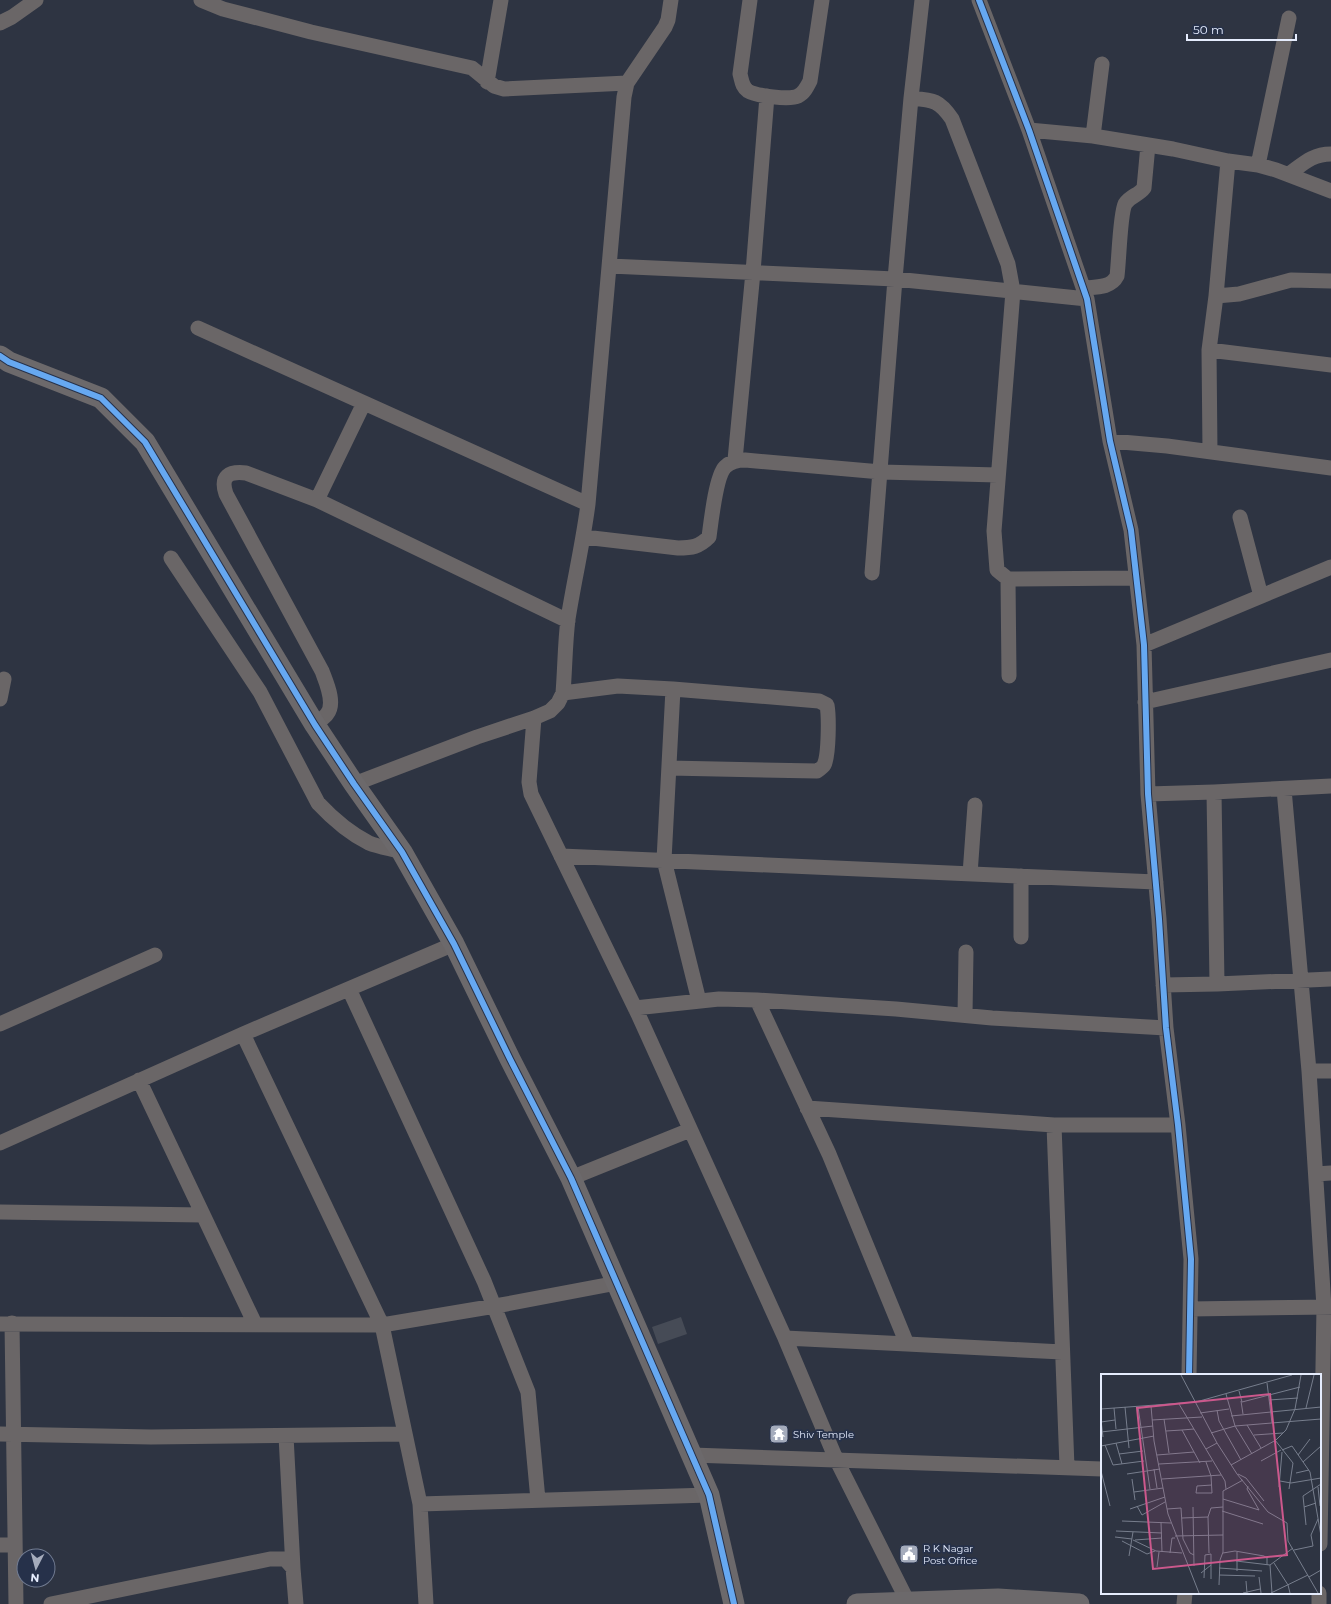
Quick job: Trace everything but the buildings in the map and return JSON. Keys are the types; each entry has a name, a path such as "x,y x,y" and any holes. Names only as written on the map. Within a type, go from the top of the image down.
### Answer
{"street":[{"path":"0,23 12,17 36,0"},
{"path":"201,0 223,9 311,32 472,68 480,73 487,82 504,89 627,83"},
{"path":"487,82 501,0"},
{"path":"354,784 477,737 534,718 550,711 558,703 563,693 568,621 577,567 584,537 588,504 624,98 627,83 665,27 668,20 671,0"},
{"path":"750,0 740,74 743,86 749,91 767,96 787,97 797,96 806,90 810,81 822,0"},
{"path":"872,573 895,279 911,98 922,0"},
{"path":"979,0 1029,130 1085,293 1110,441 1131,530 1144,645 1144,702 1148,794 1156,882 1166,1028 1178,1125 1191,1259 1189,1374"},
{"path":"1258,165 1289,18"},
{"path":"1093,136 1102,64"},
{"path":"735,460 753,272 767,96"},
{"path":"911,98 932,100 944,106 952,119 1008,264 1013,291 994,531 997,570 1008,579 1136,578"},
{"path":"1029,130 1093,136 1228,161 1258,165 1289,174 1331,191"},
{"path":"610,266 895,279 1013,291 1085,293 1114,282 1117,276 1123,210 1129,198 1141,192 1144,188 1148,145"},
{"path":"1289,174 1308,159 1321,154 1331,154"},
{"path":"1210,452 1209,350 1216,296 1228,161"},
{"path":"1216,296 1239,294 1291,280 1331,281"},
{"path":"198,328 588,504"},
{"path":"1209,350 1331,365"},
{"path":"0,356 9,362 102,398 145,442 315,725 402,852 454,944 510,1059 572,1178 709,1495 734,1604"},
{"path":"317,500 364,404"},
{"path":"1110,441 1210,452 1331,468"},
{"path":"584,537 678,548 689,548 701,544 709,537 719,476 724,467 735,460 881,472 998,474"},
{"path":"315,725 328,713 330,706 326,682 318,664 226,494 224,486 225,479 230,473 246,473 317,500 568,621"},
{"path":"1240,517 1261,596"},
{"path":"171,558 260,692 318,803 331,817 349,832 370,843 402,852"},
{"path":"1144,645 1331,567"},
{"path":"1008,579 1008,676"},
{"path":"1144,702 1331,660"},
{"path":"0,699 4,679"},
{"path":"563,693 618,686 819,701 827,705 829,713 827,757 824,766 817,771 669,768"},
{"path":"673,689 664,860 700,1001"},
{"path":"534,718 529,782 531,794 635,1008 784,1338 836,1459 908,1602"},
{"path":"1148,794 1331,786"},
{"path":"1284,789 1328,1307 1321,1513"},
{"path":"1214,792 1217,984"},
{"path":"970,874 975,805"},
{"path":"561,856 1156,882"},
{"path":"1021,876 1021,937"},
{"path":"0,1143 243,1034 454,944"},
{"path":"964,1015 966,952"},
{"path":"0,1024 155,955"},
{"path":"1163,985 1331,979"},
{"path":"349,989 484,1281 528,1392 538,1500"},
{"path":"635,1008 719,999 757,1000 1166,1028"},
{"path":"757,1000 829,1154 907,1344"},
{"path":"243,1034 382,1325 420,1504 426,1604"},
{"path":"1309,1071 1331,1071"},
{"path":"140,1080 255,1324"},
{"path":"807,1108 1054,1125 1178,1125"},
{"path":"1054,1125 1067,1467"},
{"path":"572,1178 690,1130"},
{"path":"1316,1174 1331,1173"},
{"path":"0,1212 203,1215"},
{"path":"16,1604 15,1545 7,1435 6,1324 382,1325 617,1283"},
{"path":"1190,1309 1328,1307"},
{"path":"784,1338 1062,1352"},
{"path":"7,1435 152,1437 405,1434"},
{"path":"286,1436 296,1604"},
{"path":"692,1455 1101,1468"},
{"path":"420,1504 709,1495"},
{"path":"0,1545 15,1545"},
{"path":"51,1604 270,1559 285,1558 293,1568"},
{"path":"1184,1604 1185,1594"},
{"path":"858,1604 998,1599 1079,1604"}],"cycle path":[{"path":"979,0 1029,130 1087,299 1110,441 1131,530 1144,645 1148,794 1159,919 1166,1028 1178,1125 1191,1259 1189,1374"},
{"path":"0,356 9,362 101,398 145,442 315,725 402,852 454,944 510,1059 571,1178 709,1495 734,1604"}],"place":[{"name":"Shiv Temple","path":"779,1434"},
{"name":"R K Nagar Post Office","path":"909,1554"}]}
